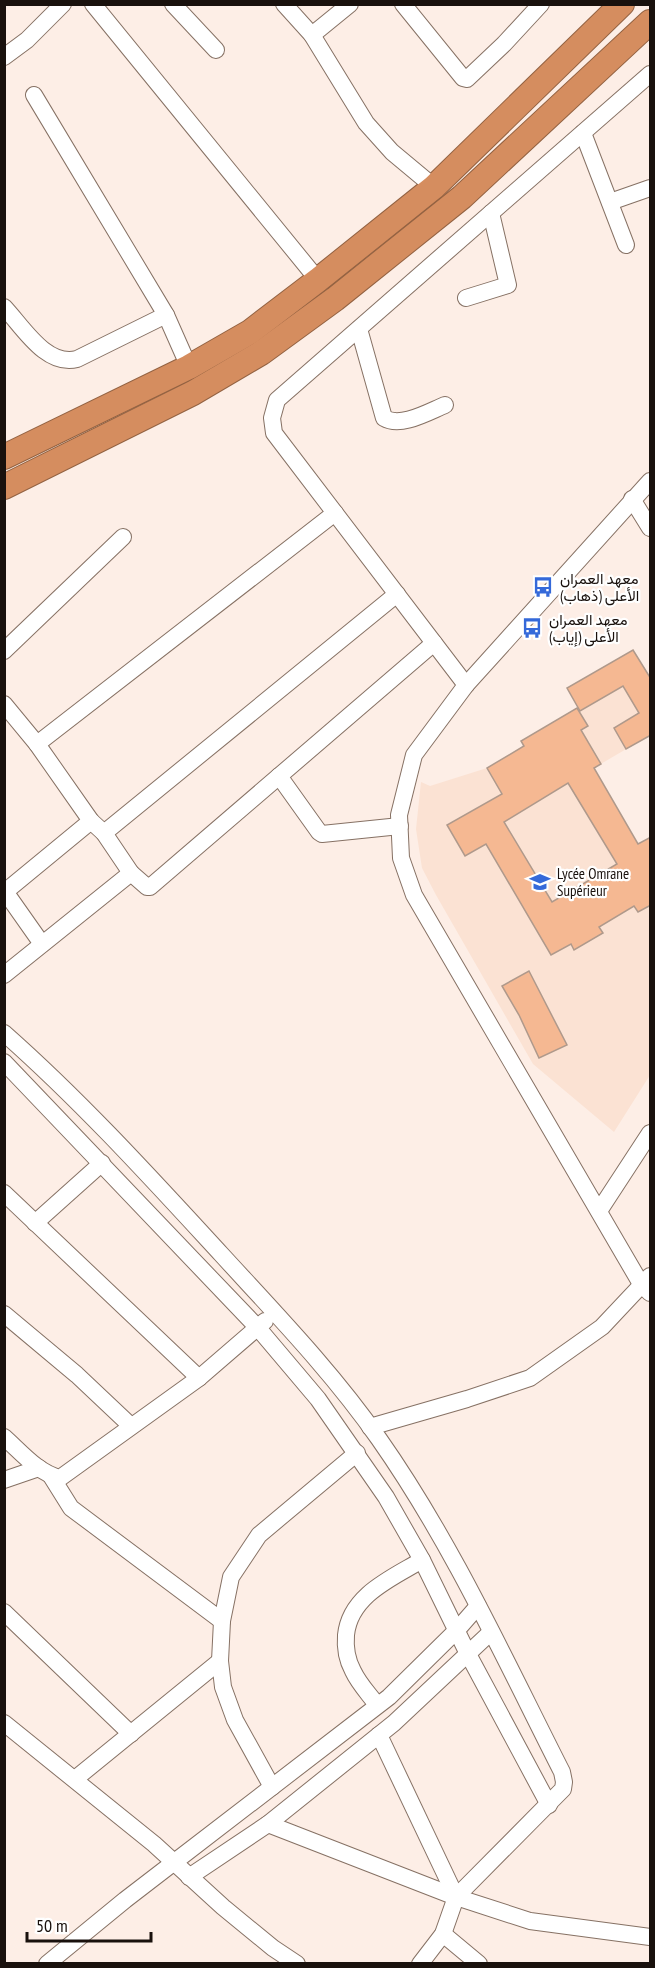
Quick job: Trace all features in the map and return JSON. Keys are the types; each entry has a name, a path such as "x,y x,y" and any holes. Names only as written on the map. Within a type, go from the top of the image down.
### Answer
{"highway":[{"path":"8,449 189,367 250,332 434,187 622,4"},
{"path":"4,488 193,393 261,353 344,292 462,197 651,22"}],"street":[{"path":"4,57 27,40 63,4"},
{"path":"93,4 318,280"},
{"path":"173,4 216,50"},
{"path":"284,4 312,35 366,123 392,153 434,187"},
{"path":"312,35 350,4"},
{"path":"403,4 463,78 467,79 541,4"},
{"path":"465,685 274,433 272,418 277,400 651,74"},
{"path":"34,95 166,315 189,367"},
{"path":"583,133 626,245"},
{"path":"610,202 651,188"},
{"path":"466,298 508,285 491,213"},
{"path":"4,307 41,349 58,360 68,362 166,315"},
{"path":"359,329 384,418 390,422 401,422 445,405"},
{"path":"370,1427 467,1400 530,1378 602,1327 647,1284 599,1212 414,895 401,858 399,815 414,755 465,685 651,480"},
{"path":"632,499 651,528"},
{"path":"37,744 334,513"},
{"path":"4,651 123,537"},
{"path":"104,833 397,594"},
{"path":"4,704 37,744 91,821 104,833 131,873 150,887 434,643"},
{"path":"279,776 318,832 322,834 400,826"},
{"path":"42,944 5,891 91,821"},
{"path":"4,975 131,873"},
{"path":"4,1033 107,1131 341,1387 410,1488 478,1606 562,1772 563,1789 456,1897 443,1934 420,1964"},
{"path":"4,1062 258,1328 318,1399 386,1497 422,1560 468,1654 549,1805"},
{"path":"599,1212 651,1133"},
{"path":"35,1223 102,1163"},
{"path":"4,1194 199,1378"},
{"path":"4,1480 45,1472 60,1478 199,1378 275,1313"},
{"path":"4,1314 77,1375 130,1426"},
{"path":"4,1437 45,1472 71,1508 222,1621"},
{"path":"272,1787 236,1720 223,1687 220,1661 222,1621 231,1577 259,1535 357,1454"},
{"path":"377,1705 353,1672 349,1662 346,1642 350,1621 354,1611 367,1595 422,1560"},
{"path":"46,1964 388,1697 457,1630 478,1606"},
{"path":"4,1612 131,1734"},
{"path":"189,1877 268,1824 379,1735 433,1688 491,1632"},
{"path":"75,1779 220,1661"},
{"path":"4,1723 175,1862 189,1877 273,1948 297,1964"},
{"path":"379,1735 456,1897"},
{"path":"268,1824 456,1897 531,1921 651,1937"},
{"path":"443,1934 479,1964"}],"shaded area":[{"name":"Lycée Omrane Supérieur","path":"633,650 650,679 650,735 594,768 638,844 650,837 650,1075 614,1132 533,1064 422,868 416,829 421,782 430,786 487,768 523,746 521,741 578,707 567,688"}],"building":[{"path":"633,650 651,679 651,735 626,749 614,728 639,713 623,686 580,711 567,688"},
{"path":"577,708 588,726 581,730 601,764 594,768 638,844 651,837 651,905 638,912 634,906 599,927 603,933 574,950 571,944 551,955 486,844 465,856 447,825 502,794 487,768 524,746 521,741","holes":["568,783 617,864 552,902 504,822"]},
{"path":"529,971 567,1045 539,1058 519,1015 502,986"}],"place":[{"name":"معهد العمران الأعلى (ذهاب)","path":"543,587"},
{"name":"معهد العمران الأعلى (إياب)","path":"532,628"},
{"name":"Lycée Omrane Supérieur","path":"540,882"}]}
